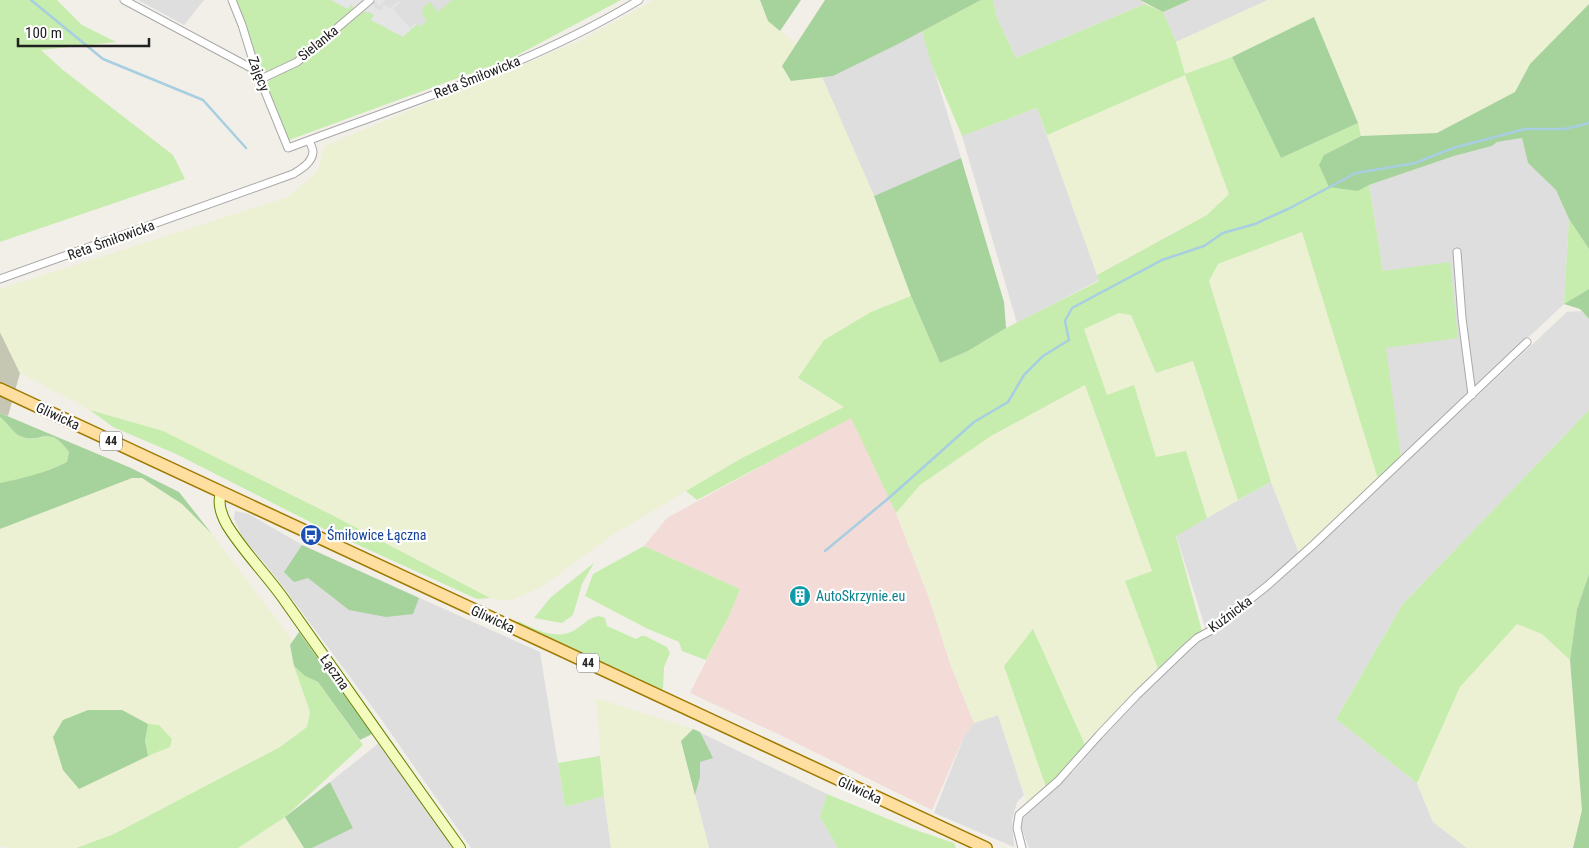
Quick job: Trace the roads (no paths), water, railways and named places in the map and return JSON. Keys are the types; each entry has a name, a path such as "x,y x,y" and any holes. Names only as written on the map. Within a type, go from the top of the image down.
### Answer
{"main road":[{"name":"Gliwicka","path":"0,390 986,848"}],"street":[{"path":"124,0 251,68 255,66"},
{"name":"Zajęcy","path":"232,0 255,66 288,148"},
{"name":"Sielanka","path":"261,80 297,62 370,0"},
{"name":"Reta Śmiłowicka","path":"288,148 505,67 611,17 639,0"},
{"name":"Reta Śmiłowicka","path":"0,279 293,174 303,168 309,161 313,152 309,140"},
{"path":"1457,252 1462,318 1472,395"},
{"name":"Kuźnicka","path":"1022,848 1017,828 1017,821 1020,816 1058,781 1137,695 1197,638 1260,592 1314,544 1527,342"},
{"name":"Łączna","path":"221,493 220,508 232,533 281,596 460,848"}],"waterway":[{"path":"31,0 103,59 203,100 246,148"},
{"path":"825,551 890,497 974,422 1008,402 1024,375 1043,356 1069,340 1065,321 1072,308 1162,260 1204,246 1223,233 1255,224 1356,173 1415,163 1453,148 1525,129 1564,129 1589,122"}],"place":[{"name":"Śmiłowice Łączna","path":"311,535"},
{"name":"AutoSkrzynie.eu","path":"800,596"}]}
